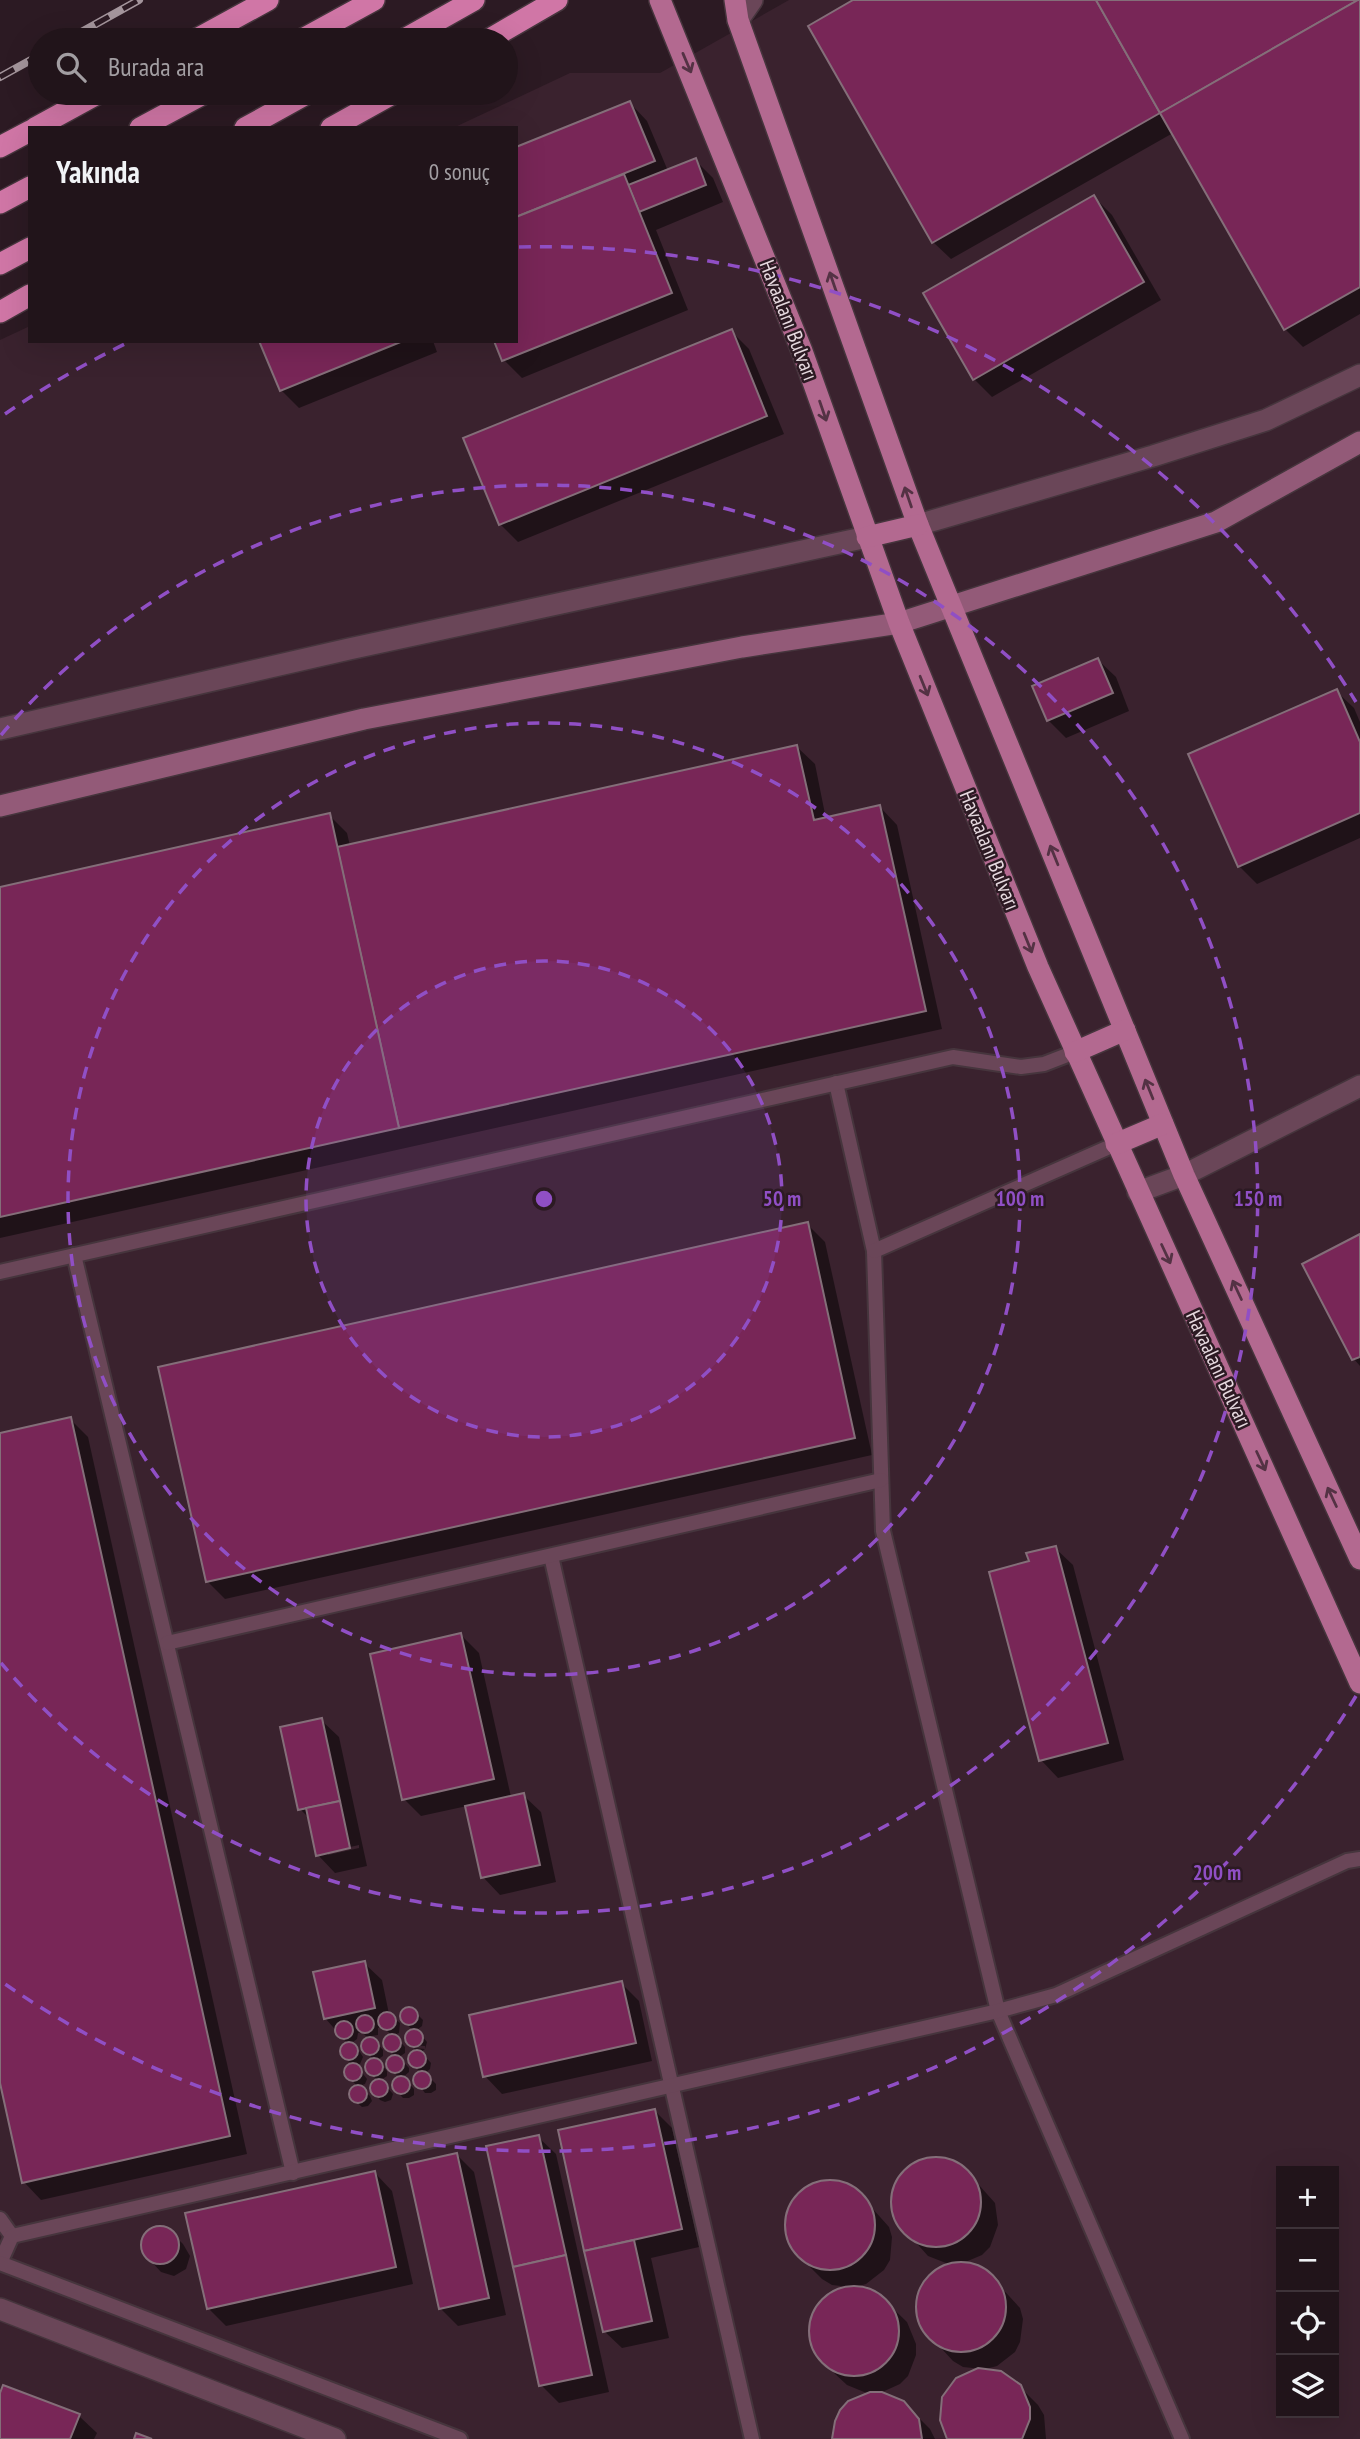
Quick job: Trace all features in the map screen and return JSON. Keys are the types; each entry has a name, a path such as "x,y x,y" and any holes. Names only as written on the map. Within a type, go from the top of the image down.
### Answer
{"highway":[{"path":"217,28 268,0"},
{"path":"323,28 374,0"},
{"path":"424,28 474,0"},
{"path":"506,28 535,8 557,0"},
{"path":"39,126 77,105"},
{"path":"144,126 183,105"},
{"path":"249,126 287,105"},
{"path":"335,126 372,105"},
{"path":"0,147 28,132"},
{"path":"0,203 28,188"},
{"path":"0,264 28,249"},
{"path":"0,312 28,296"}],"main road":[{"name":"Havaalanı Bulvarı","path":"660,0 803,351 899,623 1038,967 1360,1683"},
{"path":"737,10 918,525 1184,1175 1360,1559"},
{"path":"867,537 918,525"},
{"path":"1075,1052 1125,1030"},
{"path":"1116,1144 1163,1124"}],"street":[{"path":"737,10 752,0"},
{"path":"918,525 1266,420 1360,375"},
{"path":"0,806 364,719 742,648 899,623 1216,522 1360,442"},
{"path":"0,729 349,649 867,537"},
{"path":"1138,1192 1184,1175 1360,1086"},
{"path":"0,2309 335,2439"}],"lane":[{"path":"0,1272 953,1057 1021,1067 1044,1064 1075,1052"},
{"path":"836,1083 874,1251 883,1531 998,2011 1182,2439"},
{"path":"874,1251 1116,1144"},
{"path":"75,1255 293,2173"},
{"path":"167,1643 881,1480"},
{"path":"551,1556 752,2439"},
{"path":"12,2236 998,2011 1056,1995 1347,1861 1360,1859"},
{"path":"0,2219 12,2236"},
{"path":"12,2236 0,2263 460,2439"}],"shaded area":[{"path":"789,0 1360,0 1360,2439 0,2439 0,340 28,327 28,343 518,343 518,126 457,126 502,105 518,105 518,97 570,73 660,73"}],"building":[{"path":"853,0 1096,0 1160,113 932,243 808,26"},
{"path":"1096,0 1358,0 1160,113"},
{"path":"1358,0 1360,287 1284,330 1160,113"},
{"path":"630,101 655,161 518,216 518,146"},
{"path":"696,158 706,185 639,212 628,185"},
{"path":"624,174 672,293 502,361 495,343 518,343 518,216"},
{"path":"1094,195 1144,282 973,380 923,293"},
{"path":"732,329 767,416 499,525 463,438"},
{"path":"260,343 398,343 280,391"},
{"path":"1098,658 1113,693 1047,721 1032,686"},
{"path":"1337,689 1360,742 1360,813 1238,867 1188,754"},
{"path":"797,745 814,820 880,805 926,1011 399,1128 337,847"},
{"path":"330,813 399,1128 0,1217 0,887"},
{"path":"808,1222 855,1438 206,1582 158,1367"},
{"path":"1360,1234 1360,1357 1352,1360 1302,1264"},
{"path":"71,1417 230,2136 22,2183 0,2083 0,1433"},
{"path":"1056,1546 1108,1743 1039,1761 989,1572 1029,1561 1026,1553"},
{"path":"461,1633 494,1779 402,1800 370,1654"},
{"path":"322,1718 340,1801 298,1810 280,1727"},
{"path":"524,1793 540,1865 481,1878 465,1806"},
{"path":"340,1801 350,1848 316,1856 306,1808"},
{"path":"365,1961 375,2008 324,2019 313,1972"},
{"path":"622,1981 636,2043 483,2077 469,2015"},
{"path":"405,2007 413,2007 418,2016 416,2023 405,2025 400,2020 400,2012"},
{"path":"383,2012 391,2012 396,2021 394,2028 383,2030 378,2025 378,2017"},
{"path":"361,2015 369,2015 374,2024 372,2031 361,2033 356,2028 356,2020"},
{"path":"340,2021 348,2021 353,2030 351,2037 340,2039 335,2034 335,2026"},
{"path":"410,2029 418,2029 423,2038 421,2045 410,2047 405,2042 405,2034"},
{"path":"388,2034 396,2034 401,2043 399,2050 388,2052 383,2047 383,2039"},
{"path":"366,2037 374,2037 379,2046 377,2053 366,2055 361,2050 361,2042"},
{"path":"345,2042 353,2042 358,2051 356,2058 345,2060 340,2055 340,2047"},
{"path":"413,2050 421,2050 426,2059 424,2066 413,2068 408,2063 408,2055"},
{"path":"391,2055 399,2055 404,2064 402,2071 391,2073 386,2068 386,2060"},
{"path":"370,2058 378,2058 383,2067 381,2074 370,2076 365,2071 365,2063"},
{"path":"349,2063 357,2063 362,2072 360,2079 349,2081 344,2076 344,2068"},
{"path":"418,2071 426,2071 431,2080 429,2087 418,2089 413,2084 413,2076"},
{"path":"397,2076 405,2076 410,2085 408,2092 397,2094 392,2089 392,2081"},
{"path":"375,2079 383,2079 388,2088 386,2095 375,2097 370,2092 370,2084"},
{"path":"354,2085 362,2085 367,2094 365,2101 354,2103 349,2098 349,2090"},
{"path":"655,2109 682,2229 584,2251 558,2130"},
{"path":"539,2135 566,2255 513,2267 486,2146"},
{"path":"457,2153 489,2298 439,2309 407,2164"},
{"path":"927,2157 945,2157 961,2164 974,2177 981,2193 981,2211 974,2227 961,2240 945,2247 927,2247 911,2240 898,2227 891,2211 891,2193 898,2177 911,2164"},
{"path":"375,2171 396,2267 207,2309 185,2213"},
{"path":"821,2180 839,2180 855,2187 868,2200 875,2216 875,2234 868,2250 855,2263 839,2270 821,2270 805,2263 792,2250 785,2234 785,2216 792,2200 805,2187"},
{"path":"160,2226 174,2231 179,2245 174,2259 160,2264 146,2259 141,2245 146,2231"},
{"path":"634,2240 652,2321 603,2332 584,2251"},
{"path":"566,2255 592,2375 539,2386 513,2267"},
{"path":"952,2262 970,2262 986,2269 999,2282 1006,2298 1006,2316 999,2332 986,2345 970,2352 952,2352 936,2345 923,2332 916,2316 916,2298 923,2282 936,2269"},
{"path":"845,2286 863,2286 879,2293 892,2306 899,2322 899,2340 892,2356 879,2369 863,2376 845,2376 829,2369 816,2356 809,2340 809,2322 816,2306 829,2293"},
{"path":"978,2368 1001,2371 1021,2385 1030,2407 1030,2419 1022,2439 947,2439 940,2420 942,2397 956,2378"},
{"path":"3,2385 80,2414 70,2439 0,2439 0,2393"},
{"path":"870,2392 882,2392 904,2401 919,2419 922,2439 832,2439 840,2410 848,2401"},
{"path":"136,2433 152,2439 134,2439"}],"railway":[{"path":"89,28 139,0"},
{"path":"0,77 28,62"}]}
